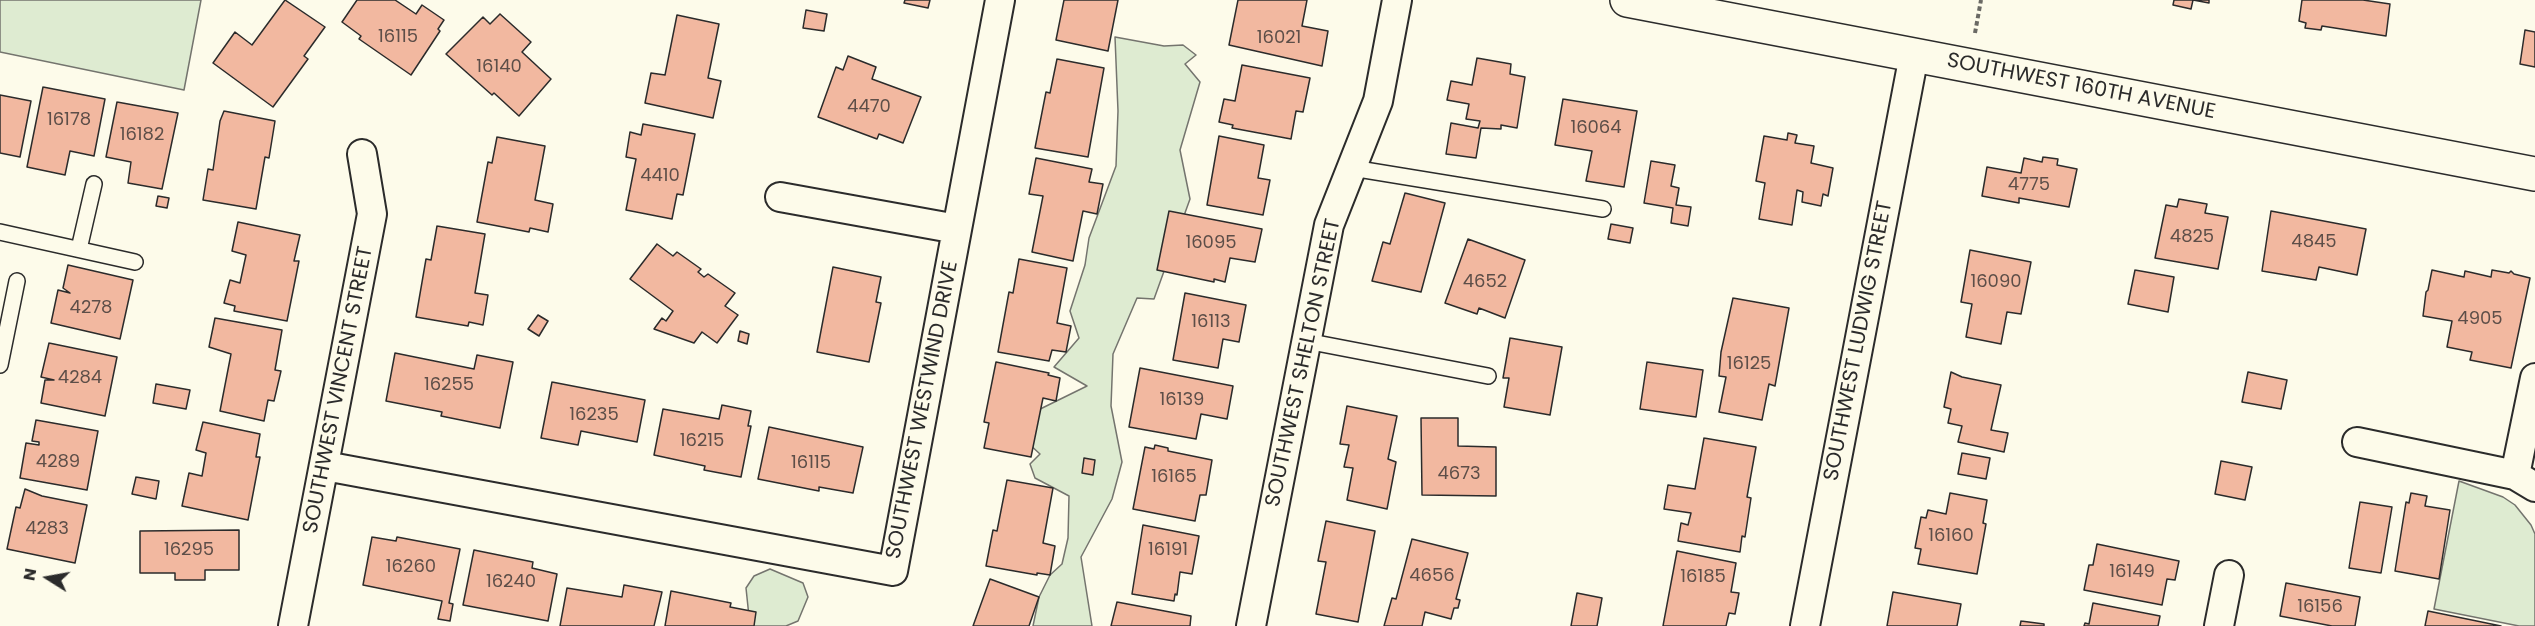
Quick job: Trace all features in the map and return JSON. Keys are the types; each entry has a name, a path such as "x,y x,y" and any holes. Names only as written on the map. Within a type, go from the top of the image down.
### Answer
{"street":[{"name":"SOUTHWEST WESTWIND DRIVE","path":"325,466 893,571 1000,0"},
{"name":"SOUTHWEST SHELTON STREET","path":"1251,626 1329,225 1378,101 1397,0"},
{"name":"SOUTHWEST 160TH AVENUE","path":"1627,0 1698,7 1914,55 2535,174"},
{"name":"SOUTHWEST LUDWIG STREET","path":"1804,626 1914,55"},
{"name":"SOUTHWEST VINCENT STREET","path":"293,626 372,214 362,154"},
{"path":"780,197 957,230"},
{"path":"2357,442 2525,481 2535,378"},
{"path":"2219,626 2229,575"}],"lane":[{"path":"1352,168 1603,209"},
{"path":"79,249 94,184"},
{"path":"0,232 135,262"},
{"path":"0,365 17,281"},
{"path":"1306,340 1488,375"}],"green space":[{"path":"0,0 201,0 184,90 0,52"},
{"path":"1115,37 1164,46 1183,45 1196,55 1185,64 1200,82 1180,150 1190,199 1154,299 1137,298 1113,354 1111,406 1122,462 1112,499 1081,557 1092,626 1033,626 1039,597 1050,575 1062,564 1068,538 1069,496 1035,478 1030,464 1040,454 1028,443 1026,416 1087,386 1054,367 1079,338 1070,311 1085,265 1089,238 1116,166 1118,111"},
{"path":"2459,481 2503,497 2515,505 2531,525 2535,534 2535,626 2519,626 2434,609"},
{"path":"770,569 803,583 808,597 798,621 786,626 750,626 746,588 754,576"}],"building":[{"path":"285,0 325,27 304,56 308,59 273,107 213,63 235,32 252,45"},
{"path":"357,0 395,0 416,14 422,5 444,20 438,29 440,31 411,75 359,39 361,36 342,22"},
{"path":"905,0 930,0 928,8 904,3"},
{"path":"1064,0 1118,0 1108,51 1056,40"},
{"path":"1238,0 1307,0 1302,26 1328,31 1322,66 1229,45"},
{"path":"2174,0 2193,0 2191,9 2173,5"},
{"path":"2193,0 2209,0 2209,3"},
{"path":"2302,0 2363,0 2390,4 2386,36 2322,26 2321,30 2305,28 2306,23 2299,21"},
{"path":"806,10 827,14 824,31 803,28"},
{"path":"500,14 531,42 522,52 551,79 519,116 446,54 483,17 490,24"},
{"path":"677,15 719,24 708,78 721,81 713,118 645,103 651,73 665,75"},
{"path":"2525,30 2535,32 2535,67 2520,64"},
{"path":"848,56 876,67 872,79 921,97 903,143 879,134 877,139 818,117 836,67 843,70"},
{"path":"1477,58 1511,64 1510,74 1525,77 1517,128 1501,125 1501,129 1481,128 1476,158 1446,154 1451,123 1478,128 1480,121 1466,119 1469,104 1447,100 1451,81 1472,85"},
{"path":"1057,59 1104,68 1088,157 1035,148 1046,92 1050,93"},
{"path":"1242,65 1310,78 1303,112 1296,111 1291,139 1232,128 1233,125 1219,122 1224,99 1235,101"},
{"path":"43,87 105,99 94,156 70,151 65,175 27,167"},
{"path":"0,95 31,101 20,157 0,153"},
{"path":"1563,99 1637,111 1624,187 1586,181 1592,151 1555,145"},
{"path":"117,102 178,113 162,189 128,183 131,162 106,157"},
{"path":"224,111 275,121 269,158 265,157 256,209 203,200 208,169 213,170 220,121"},
{"path":"643,124 695,134 683,195 677,194 672,219 626,210 636,159 626,157 630,132 641,135"},
{"path":"1788,133 1797,135 1795,143 1814,146 1811,163 1833,168 1828,196 1823,194 1821,206 1802,202 1803,192 1797,190 1792,225 1759,219 1765,183 1756,181 1764,136 1787,140"},
{"path":"1219,136 1264,145 1258,178 1270,180 1263,215 1207,205"},
{"path":"497,137 545,146 535,200 553,204 548,232 530,228 529,232 477,222 488,162 492,163"},
{"path":"2043,157 2058,159 2057,165 2077,169 2069,207 2019,198 2019,203 1982,196 1987,167 2021,173 2024,158 2042,162"},
{"path":"1036,158 1092,169 1089,182 1103,184 1097,214 1083,211 1073,261 1032,252 1043,196 1029,194"},
{"path":"1651,161 1675,165 1671,186 1679,188 1676,205 1691,207 1688,226 1671,223 1673,208 1644,203"},
{"path":"1405,193 1445,203 1421,292 1372,281 1383,242 1390,244"},
{"path":"158,196 169,198 167,208 156,206"},
{"path":"2179,199 2207,204 2205,213 2228,217 2218,269 2155,258 2166,205 2177,207"},
{"path":"1169,211 1262,229 1255,262 1230,258 1225,282 1214,279 1214,282 1157,270"},
{"path":"2271,211 2366,229 2357,275 2319,267 2316,280 2262,271"},
{"path":"238,222 300,235 294,261 299,261 287,321 234,311 235,306 224,303 230,280 240,283 246,255 232,251"},
{"path":"1611,224 1633,228 1630,243 1608,239"},
{"path":"437,226 485,234 475,293 488,295 483,325 469,322 468,326 416,317 426,259 431,260"},
{"path":"1468,239 1525,260 1505,318 1479,308 1477,314 1445,303"},
{"path":"657,244 673,256 677,252 701,269 698,272 704,277 708,274 735,293 725,306 738,315 717,343 702,332 694,343 654,329 662,318 666,321 673,311 630,279"},
{"path":"1970,250 2031,262 2021,314 2007,312 2001,344 1966,337 1972,304 1961,302"},
{"path":"1019,259 1067,268 1057,323 1071,326 1066,352 1052,350 1049,361 998,352 1009,292 1013,293"},
{"path":"68,265 133,280 120,339 51,323 58,290 70,293 63,288"},
{"path":"833,267 881,277 876,302 881,303 869,362 817,352"},
{"path":"2135,270 2174,277 2168,312 2128,304"},
{"path":"2432,270 2464,277 2465,271 2491,277 2492,270 2509,273 2511,271 2530,278 2511,368 2470,360 2472,352 2447,347 2452,321 2423,316"},
{"path":"1185,293 1246,305 1239,342 1223,339 1218,368 1173,360"},
{"path":"1733,298 1789,308 1775,386 1769,384 1762,420 1719,412 1726,377 1719,376 1721,352"},
{"path":"538,315 548,321 539,336 528,329"},
{"path":"215,318 282,330 275,370 281,371 274,401 268,400 264,421 220,411 231,354 209,347"},
{"path":"740,331 749,334 747,344 738,341"},
{"path":"1510,338 1562,347 1550,415 1504,407 1509,378 1503,378"},
{"path":"49,343 117,357 105,416 41,403 45,380 54,380 41,377"},
{"path":"395,353 474,369 477,355 513,362 500,428 441,416 442,412 386,401"},
{"path":"996,362 1049,373 1048,375 1060,378 1056,401 1043,398 1031,457 984,448 989,423 984,422"},
{"path":"1647,362 1703,370 1696,417 1640,409"},
{"path":"1140,368 1233,386 1227,419 1201,414 1196,439 1129,427"},
{"path":"1951,372 1962,377 2001,385 1991,430 2008,433 2004,452 1958,442 1962,426 1948,423 1951,409 1944,407"},
{"path":"2248,372 2287,380 2281,409 2242,402"},
{"path":"552,382 645,400 637,442 581,431 578,445 541,438"},
{"path":"156,384 190,390 186,409 153,403"},
{"path":"722,405 751,411 748,426 751,426 741,477 704,470 705,466 654,455 663,409 719,419"},
{"path":"1347,406 1397,416 1388,459 1396,462 1387,509 1347,500 1353,468 1344,467 1349,445 1340,444"},
{"path":"1421,418 1458,418 1458,446 1496,447 1496,496 1422,495"},
{"path":"36,420 98,431 87,490 20,478 26,443 39,445 39,442 32,441"},
{"path":"203,422 260,434 256,457 260,457 248,520 182,506 189,473 202,476 206,453 196,450"},
{"path":"769,427 863,447 853,493 819,487 819,491 758,479"},
{"path":"1704,438 1756,447 1747,497 1751,498 1745,537 1742,536 1740,552 1678,541 1681,523 1688,525 1691,513 1664,509 1668,485 1695,489"},
{"path":"1155,445 1168,448 1168,451 1212,460 1206,495 1200,495 1195,521 1133,509 1145,447 1154,449"},
{"path":"1962,453 1990,458 1986,479 1958,474"},
{"path":"1084,458 1095,460 1093,475 1082,473"},
{"path":"2221,461 2252,467 2245,500 2215,494"},
{"path":"136,477 159,481 156,499 132,494"},
{"path":"1007,480 1053,488 1043,543 1055,546 1050,575 1037,573 1037,575 986,566 993,530 997,531"},
{"path":"25,489 42,496 87,505 75,563 7,549 16,507 20,508"},
{"path":"1950,493 1987,500 1983,523 1986,524 1977,574 1918,564 1921,549 1915,548 1921,517 1926,518 1928,510 1946,514"},
{"path":"2411,493 2427,496 2425,506 2450,510 2439,579 2395,571 2406,502 2409,503"},
{"path":"2360,502 2392,507 2381,573 2349,568"},
{"path":"1326,521 1375,531 1358,622 1316,614 1326,562 1318,561"},
{"path":"1143,525 1199,536 1192,574 1180,572 1174,601 1132,594"},
{"path":"239,530 239,570 205,570 205,580 175,580 175,573 140,573 140,531"},
{"path":"372,537 396,541 397,537 460,549 449,603 453,604 450,621 438,619 442,601 363,585"},
{"path":"1412,539 1468,553 1456,599 1460,600 1458,608 1454,608 1451,619 1425,612 1422,626 1384,626 1392,598 1396,599"},
{"path":"2097,544 2179,561 2175,580 2167,579 2162,605 2084,590 2089,565 2093,565"},
{"path":"474,550 533,562 532,568 557,574 548,621 463,605"},
{"path":"1677,551 1736,563 1731,592 1739,593 1735,614 1729,613 1726,626 1663,626"},
{"path":"990,579 1039,597 1029,626 973,626"},
{"path":"2286,583 2360,597 2355,626 2332,626 2280,616"},
{"path":"624,585 662,592 654,626 560,626 567,588 622,597"},
{"path":"671,591 731,603 730,607 756,612 754,626 665,626"},
{"path":"1893,592 1961,604 1957,626 1887,626"},
{"path":"1577,593 1602,598 1597,626 1571,626"},
{"path":"1117,602 1191,616 1190,626 1111,626"},
{"path":"2093,603 2160,616 2158,626 2084,626 2085,623 2089,624"},
{"path":"2428,611 2501,626 2425,626"},
{"path":"2021,621 2044,624 2044,626 2020,626"}]}
